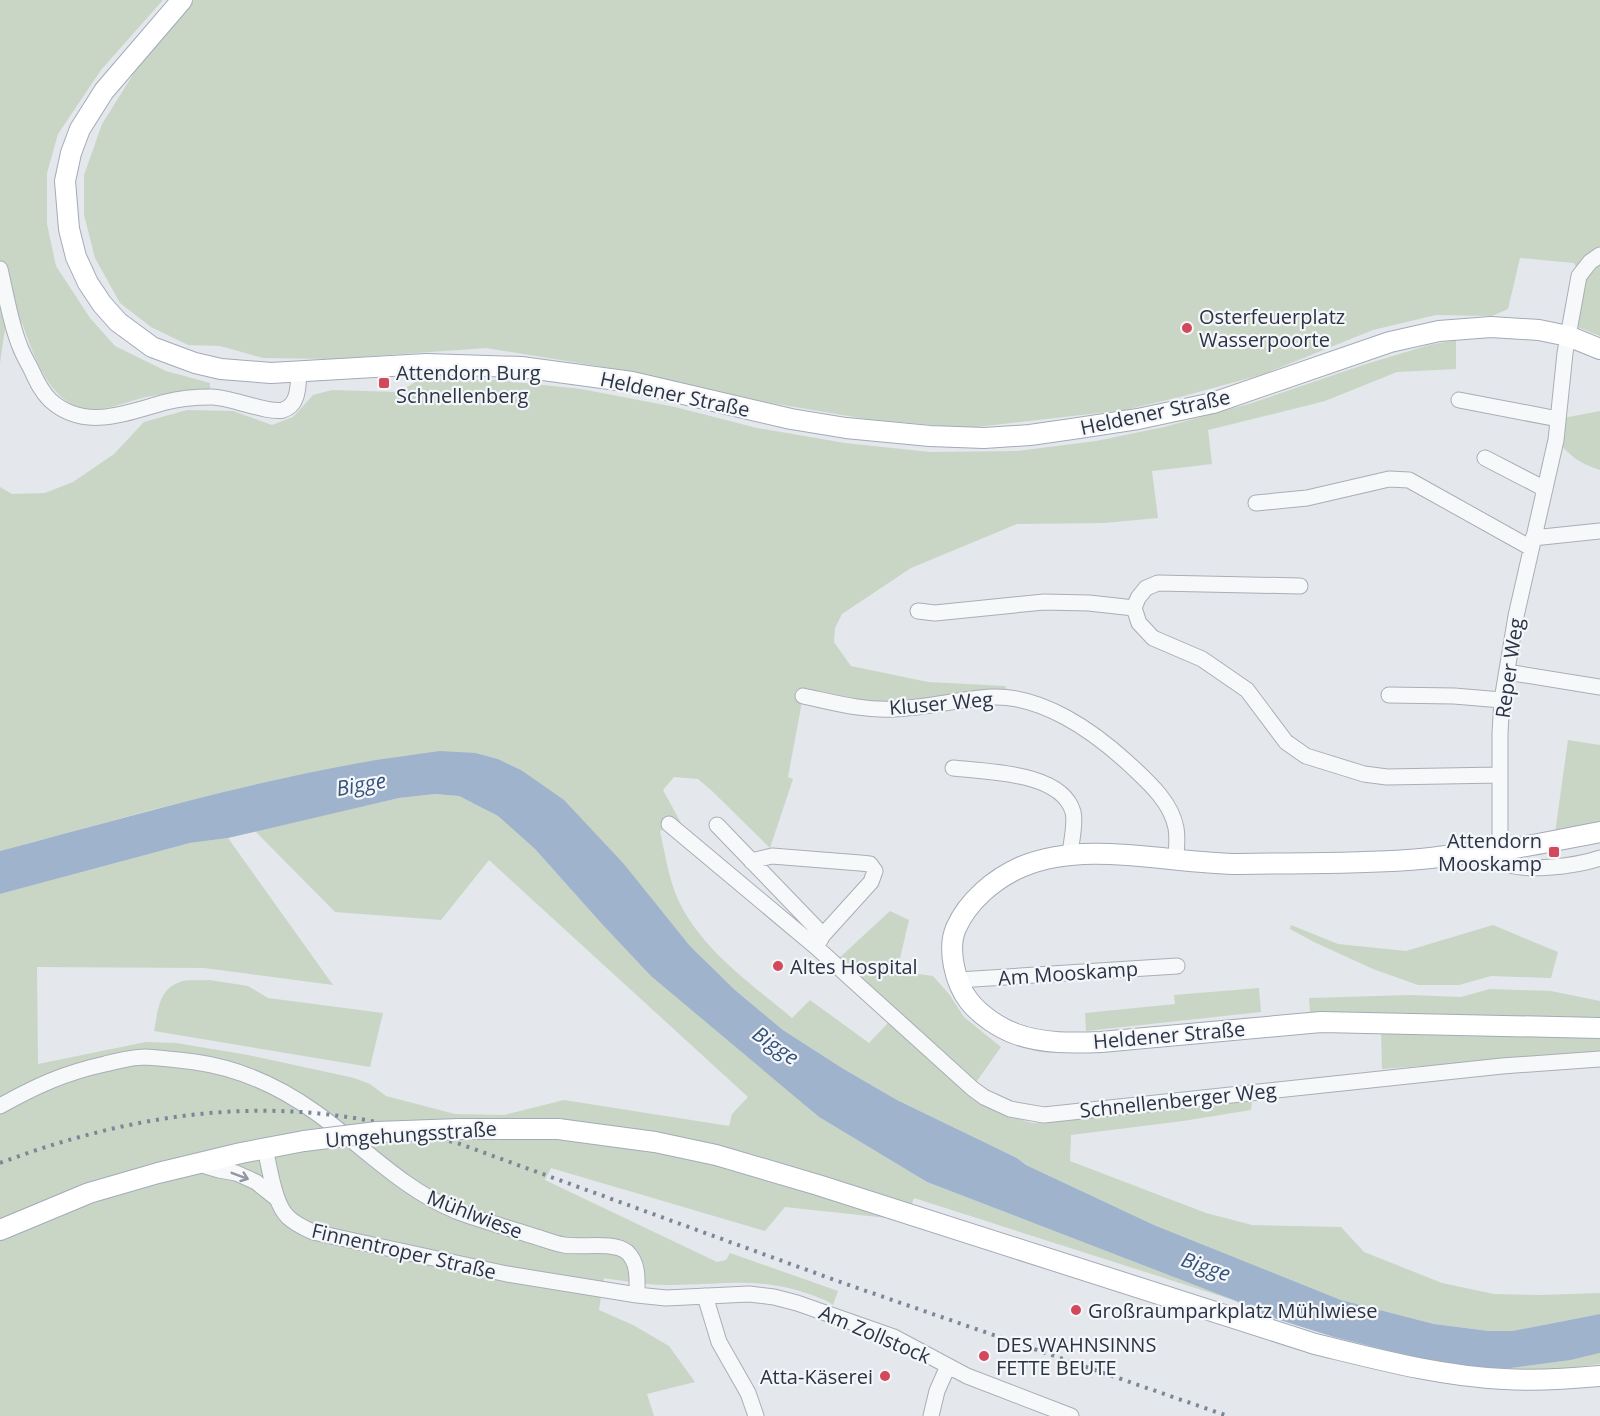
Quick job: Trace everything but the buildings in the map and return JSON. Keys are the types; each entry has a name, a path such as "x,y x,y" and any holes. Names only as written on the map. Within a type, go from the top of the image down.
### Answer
{"main road":[{"name":"Heldener Straße","path":"182,0 104,91 80,129 71,153 65,181 69,229 76,256 88,283 118,322 152,347 195,363 221,369 271,373 426,364 521,367 632,382 791,419 846,428 930,436 984,438 1030,435 1138,419 1213,403 1390,342 1439,331 1491,327 1539,330 1568,336 1600,349"},
{"name":"Heldener Straße","path":"1600,832 1500,850 1410,860 1229,864 1107,854 1070,854 1043,859 1019,868 989,886 968,908 956,929 952,946 958,980 968,1001 988,1020 1015,1034 1049,1041 1101,1042 1322,1022 1600,1028"},
{"name":"Umgehungsstraße","path":"265,1149 304,1141 377,1132 512,1128 558,1130 655,1142 717,1155 818,1185 1315,1344 1432,1371 1505,1379 1600,1376"},
{"path":"0,1230 89,1193 159,1173 265,1149"}],"street":[{"name":"Reper Weg","path":"1500,850 1502,700 1516,615 1556,440 1568,336 1579,276 1595,259"},
{"path":"0,269 19,344 40,388 50,400 80,416 100,418 115,416 195,397 219,397 281,411 291,406 297,394 299,372"},
{"path":"1459,400 1558,419"},
{"path":"1485,458 1545,489"},
{"path":"1256,502 1308,498 1389,479 1409,480 1532,543 1600,531"},
{"path":"1300,586 1158,583 1146,588 1134,608 1139,622 1154,638 1202,659 1247,690 1286,742 1306,756 1364,774 1388,777 1500,775"},
{"path":"918,611 935,613 1044,602 1089,603 1134,608"},
{"path":"1507,672 1600,687"},
{"path":"1389,695 1454,696 1502,700"},
{"name":"Kluser Weg","path":"803,696 855,707 890,710 994,697 1040,704 1086,729 1115,751 1150,784 1170,809 1176,829 1176,860"},
{"path":"953,768 1015,775 1059,790 1069,801 1074,815 1070,854"},
{"name":"Schnellenberger Weg","path":"669,824 819,941"},
{"name":"Schnellenberger Weg","path":"717,825 819,941 973,1089 1004,1107 1034,1114 1054,1114 1502,1066 1600,1059"},
{"path":"1500,850 1500,860 1503,863 1518,867 1571,865 1600,858"},
{"path":"751,861 772,856 870,864 876,871 871,882 819,941"},
{"name":"Am Mooskamp","path":"958,980 1177,966"},
{"name":"Mühlwiese","path":"0,1106 52,1079 116,1061 143,1057 196,1062 229,1069 261,1080 296,1098 401,1180 434,1201 486,1222 562,1245 609,1246 625,1251 634,1261 636,1268 637,1295"},
{"name":"Finnentroper Straße","path":"265,1149 276,1198 286,1216 299,1226 328,1236 507,1274 637,1295 666,1298 705,1296"},
{"path":"199,1164 236,1173 256,1182 276,1198"},
{"name":"Am Zollstock","path":"705,1296 749,1294 797,1303 894,1337 985,1383 1071,1416"},
{"path":"705,1296 719,1342 748,1393 756,1416"},
{"path":"931,1416 937,1391 948,1366"}],"green space":[{"path":"0,0 163,0 101,70 58,134 47,173 47,224 56,266 90,318 115,346 166,371 210,383 210,390 140,398 97,410 77,407 65,400 46,378 22,323 6,322 0,363"},
{"path":"194,0 1600,0 1600,336 1575,326 1585,283 1574,263 1520,258 1508,309 1492,316 1436,315 1373,330 1264,374 1125,410 967,428 866,419 765,402 622,370 486,348 332,359 263,358 220,346 188,345 151,327 120,303 95,258 84,215 84,175 102,124 149,49"},
{"path":"1456,340 1456,369 1397,372 1325,401 1208,430 1212,464 1152,471 1158,518 1105,523 1017,524 911,568 842,614 835,628 834,642 851,666 928,682 1005,686 1013,699 918,708 803,696 788,777 793,779 770,848 698,779 674,777 663,790 681,823 660,831 675,893 694,927 733,969 792,1018 810,1000 869,1043 889,1022 971,1096 1011,1117 1033,1123 1189,1104 1252,1100 1251,1110 1071,1135 1070,1161 1206,1213 1252,1225 1341,1227 1364,1252 1442,1283 1494,1294 1600,1293 1600,1314 1512,1331 1489,1331 1434,1324 1341,1300 1154,1225 1026,1165 1017,1158 897,1100 783,1030 735,990 690,946 624,864 521,770 498,759 476,753 248,787 155,809 0,851 0,487 12,494 45,493 73,482 114,454 144,422 187,410 233,411 272,425 293,417 313,395 332,390 399,392 422,378 496,380 581,389 675,407 757,428 845,443 930,452 1017,451 1096,441 1164,427 1252,403 1429,345"},
{"path":"1600,411 1600,470 1576,459 1556,440 1558,419"},
{"path":"1568,740 1600,745 1600,821 1555,833"},
{"path":"435,794 459,796 498,816 535,849 652,976 819,1117 927,1182 1236,1301 914,1198 906,1220 785,1207 765,1231 551,1168 545,1180 717,1262 726,1260 730,1253 838,1291 833,1305 812,1295 774,1285 738,1283 657,1285 604,1278 599,1310 633,1325 669,1346 695,1382 647,1394 654,1416 0,1416 0,894 190,843 228,838 333,985 204,968 37,967 38,1064 146,1042 176,1043 248,1055 354,1078 370,1084 386,1096 455,1114 504,1115 564,1100 729,1126 732,1114 748,1097 489,860 441,920 335,912 255,831 399,798"},
{"path":"890,911 909,920 897,971 933,976 949,994 964,1017 1001,1047 977,1081 837,960"},
{"path":"1291,925 1338,944 1406,951 1493,925 1558,952 1551,978 1491,976 1459,985 1418,985 1373,969 1314,942 1290,929"},
{"path":"209,980 248,986 268,998 383,1013 370,1067 154,1031 160,1002 167,990 183,981"},
{"path":"1259,988 1261,1012 1086,1031 1085,1013 1175,1004 1174,995"},
{"path":"1490,989 1551,991 1600,1001 1600,1020 1350,1012 1310,1013 1309,998 1410,995 1461,997"},
{"path":"1381,1031 1600,1035 1600,1053 1382,1069"},
{"path":"1600,1353 1600,1364 1553,1370 1497,1370 1571,1360"}],"water":[{"name":"Bigge","path":"440,751 476,753 498,759 521,770 564,800 624,864 690,946 735,990 783,1030 897,1100 1017,1158 1026,1165 1154,1225 1341,1300 1434,1324 1489,1331 1512,1331 1600,1314 1600,1353 1571,1360 1497,1370 1434,1362 1334,1337 1260,1314 1236,1301 927,1182 819,1117 651,976 535,849 498,816 459,796 435,794 399,798 228,838 190,843 0,894 0,851 179,803 269,782 359,763"}],"railway":[{"path":"0,1163 83,1136 167,1118 210,1113 297,1112 371,1121 460,1144 843,1283 1228,1416"}],"place":[{"name":"Osterfeuerplatz Wasserpoorte","path":"1187,328"},
{"name":"Attendorn Burg Schnellenberg","path":"384,383"},
{"name":"Attendorn Mooskamp","path":"1554,852"},
{"name":"Altes Hospital","path":"778,966"},
{"name":"Großraumparkplatz Mühlwiese","path":"1076,1310"},
{"name":"DES WAHNSINNS FETTE BEUTE","path":"984,1356"},
{"name":"Atta-Käserei","path":"885,1376"}]}
